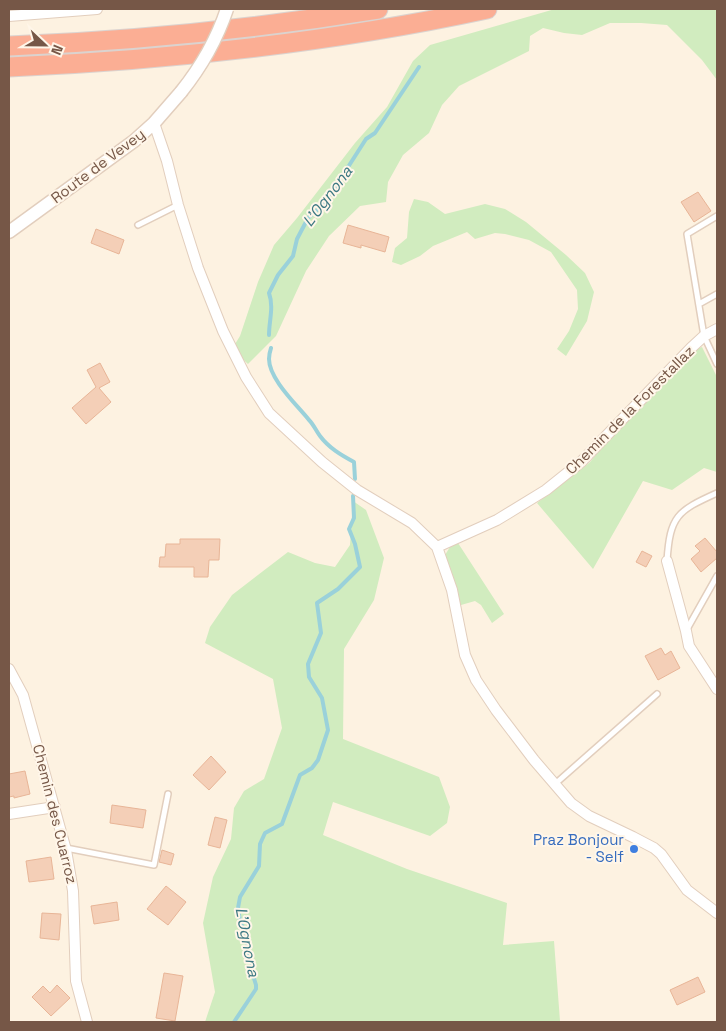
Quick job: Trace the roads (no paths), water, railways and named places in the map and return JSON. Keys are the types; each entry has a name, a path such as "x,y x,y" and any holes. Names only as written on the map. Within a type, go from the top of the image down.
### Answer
{"highway":[{"path":"9,46 189,34 301,21 378,9"},
{"path":"9,67 129,60 238,50 362,33 487,9"}],"street":[{"path":"9,16 97,9"},
{"name":"Route de Vevey","path":"9,232 134,141 154,123 192,78 206,55 227,9"},
{"path":"154,123 198,268 223,331 246,377 269,413 357,490 412,523 437,547 452,590 465,655 476,680 523,746 571,803 589,816 654,848 661,854 687,890 717,913"},
{"name":"Chemin de la Forestallaz","path":"437,547 497,520 546,490 582,462 704,336 717,329"},
{"path":"666,561 686,631 688,646 717,689"},
{"name":"Chemin des Cuarroz","path":"9,669 24,695 66,848 73,891 76,981 87,1022"},
{"path":"9,814 55,807"}],"lane":[{"path":"138,225 178,205"},
{"path":"717,216 687,234 704,336 717,364"},
{"path":"699,304 717,294"},
{"path":"666,561 670,531 676,518 689,506 717,493"},
{"path":"686,631 717,576"},
{"path":"555,785 657,694"},
{"path":"66,848 154,865 168,794"}],"waterway":[{"name":"L'Ognona","path":"269,335 271,309 269,293 278,275 293,256 297,239 308,218 325,203 366,139 375,133 419,67"},
{"name":"L'Ognona","path":"271,348 270,367 278,383 327,444 354,462 355,479"},
{"name":"L'Ognona","path":"234,1022 256,989 252,963 249,959 248,938 240,921 238,908 240,897 259,866 260,844 265,833 282,824 300,775 312,768 318,760 328,730 322,698 309,677 308,664 321,633 317,603 338,589 360,567 355,544 349,529 354,518 353,496"}],"place":[{"name":"Praz Bonjour - Self","path":"634,849"}]}
